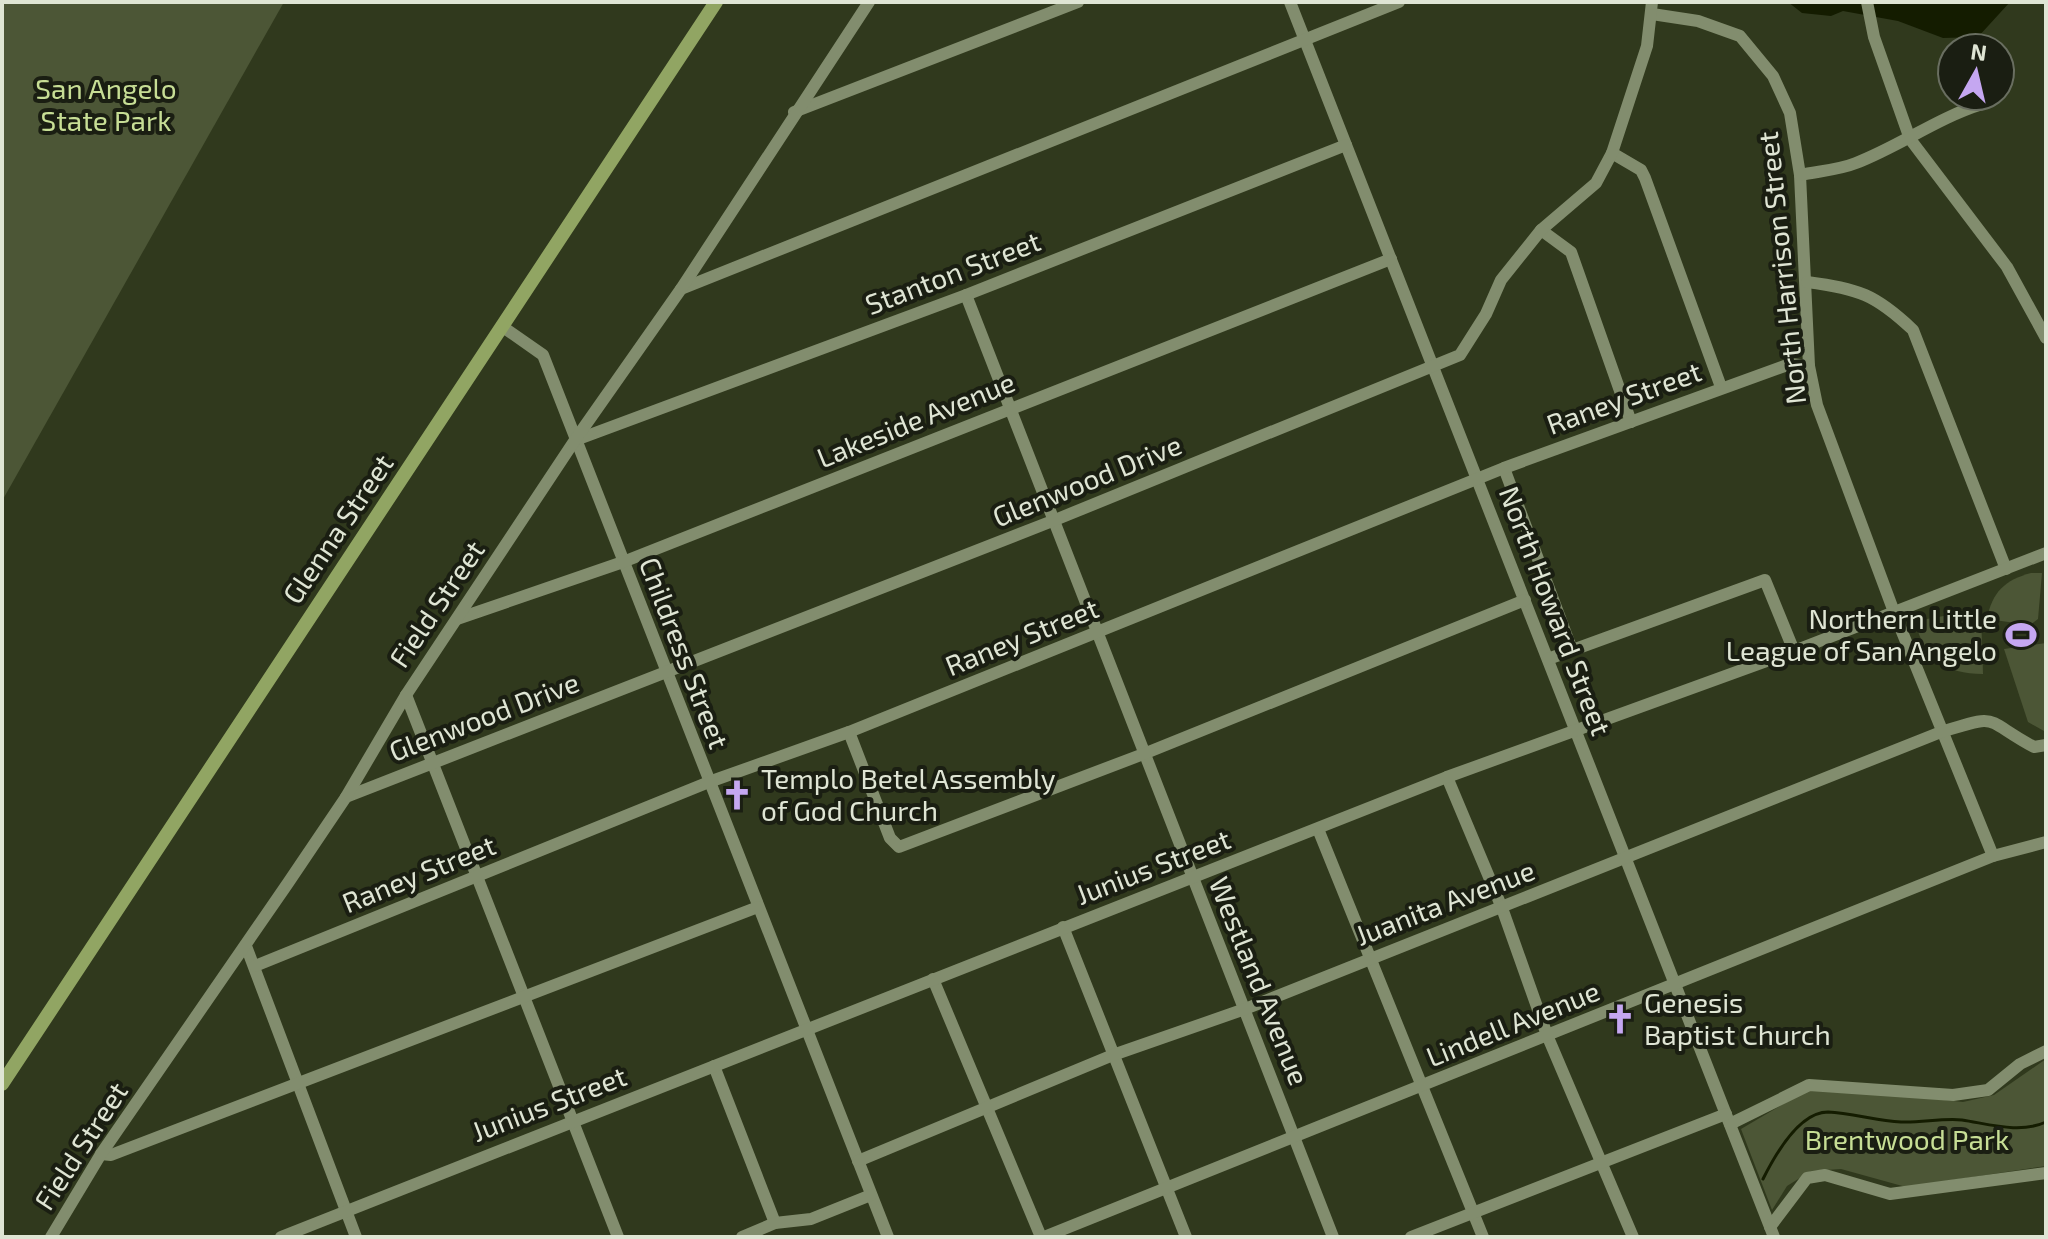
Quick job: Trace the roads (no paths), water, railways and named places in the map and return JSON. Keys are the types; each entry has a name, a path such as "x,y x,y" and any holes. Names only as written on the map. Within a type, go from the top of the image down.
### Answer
{"main road":[{"name":"Glenna Street","path":"2,1084 716,2"}],"street":[{"name":"Field Street","path":"51,1237 101,1154 346,797 406,695 575,440 681,289 794,112 869,2"},
{"path":"794,112 1078,2"},
{"name":"North Howard Street","path":"1290,2 1772,1232"},
{"path":"681,289 1399,2"},
{"path":"1867,2 1874,37 1910,139 2007,267 2046,338"},
{"name":"Glenwood Drive","path":"346,797 1055,520 1460,355 1486,314 1501,280 1541,230 1596,183 1612,153 1647,46 1652,8"},
{"name":"North Harrison Street","path":"1652,8 1740,36 1773,76 1790,113 1800,175 1809,366 1817,405 1894,612 1993,856"},
{"path":"1800,175 1853,165 1910,139 1940,119 1960,112"},
{"name":"Stanton Street","path":"575,440 966,295 1346,145"},
{"path":"1612,153 1641,170 1645,178 1721,387"},
{"path":"1541,230 1571,252 1631,422"},
{"name":"Lakeside Avenue","path":"456,619 623,562 1391,259"},
{"path":"1807,282 1848,288 1882,302 1913,330 2006,569"},
{"name":"Westland Avenue","path":"966,295 1146,753 1191,879 1296,1135 1333,1237"},
{"name":"Childress Street","path":"503,327 543,355 888,1237"},
{"name":"Raney Street","path":"255,966 709,782 849,732 1504,468 1721,387 1790,364 1809,366"},
{"path":"1504,468 1572,650"},
{"name":"Junius Street","path":"281,1237 1447,777 1794,651 2046,553"},
{"path":"1548,659 1765,580 1794,651"},
{"path":"849,732 890,838 899,847 1146,753 1525,600"},
{"path":"406,695 618,1237"},
{"name":"Juanita Avenue","path":"858,1161 988,1110 1113,1055 1245,1009 1941,732 1985,718 2000,723 2034,747 2046,745"},
{"path":"1447,777 1502,908 1547,1035 1633,1237"},
{"path":"1318,829 1483,1237"},
{"name":"Lindell Avenue","path":"1042,1237 1676,986 1993,856 2044,846"},
{"path":"101,1154 111,1155 525,999 758,907"},
{"path":"1063,927 1186,1237"},
{"path":"246,946 295,1084 356,1237"},
{"path":"933,979 1042,1237"},
{"path":"1411,1237 1728,1119 1809,1085 1953,1095 1988,1090 2020,1064 2046,1051"},
{"path":"714,1066 775,1223"},
{"path":"1772,1232 1807,1178 1825,1175 1890,1194 2046,1173"},
{"path":"742,1237 775,1223 811,1219 871,1195"}],"waterway":[{"path":"1763,1179 1789,1137 1807,1119 1817,1114 1828,1112 1901,1122 1962,1120 2015,1128 2046,1122"}],"place":[{"name":"Northern Little League of San Angelo","path":"2021,635"},
{"name":"Templo Betel Assembly of God Church","path":"737,795"},
{"name":"Genesis Baptist Church","path":"1620,1019"}],"park label":[{"name":"San Angelo State Park","path":"106,105"},
{"name":"Brentwood Park","path":"1907,1140"}]}
